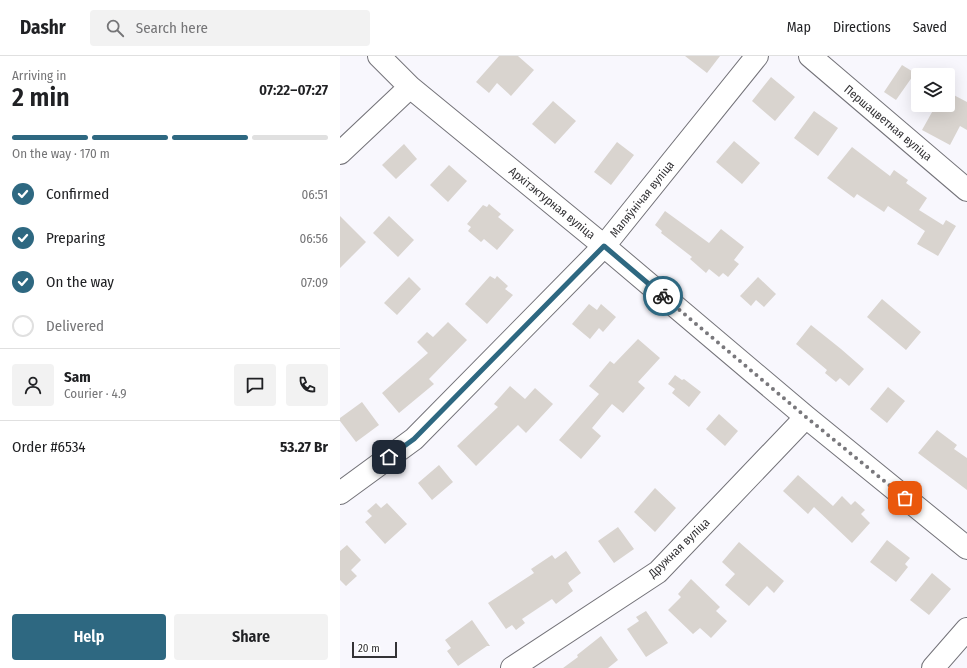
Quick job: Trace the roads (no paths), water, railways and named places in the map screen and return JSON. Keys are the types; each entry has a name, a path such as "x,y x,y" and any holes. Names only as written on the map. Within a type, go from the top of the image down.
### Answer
{"street":[{"name":"Архітэктурная вуліца","path":"379,56 410,87 604,246 806,417 967,548"},
{"name":"Маляўнічая вуліца","path":"340,493 414,439 604,246 757,56"},
{"name":"Першацветная вуліца","path":"810,56 967,190"},
{"path":"340,153 410,87"},
{"name":"Дружная вуліца","path":"512,668 658,572 806,417"},
{"path":"933,668 967,629"}]}
